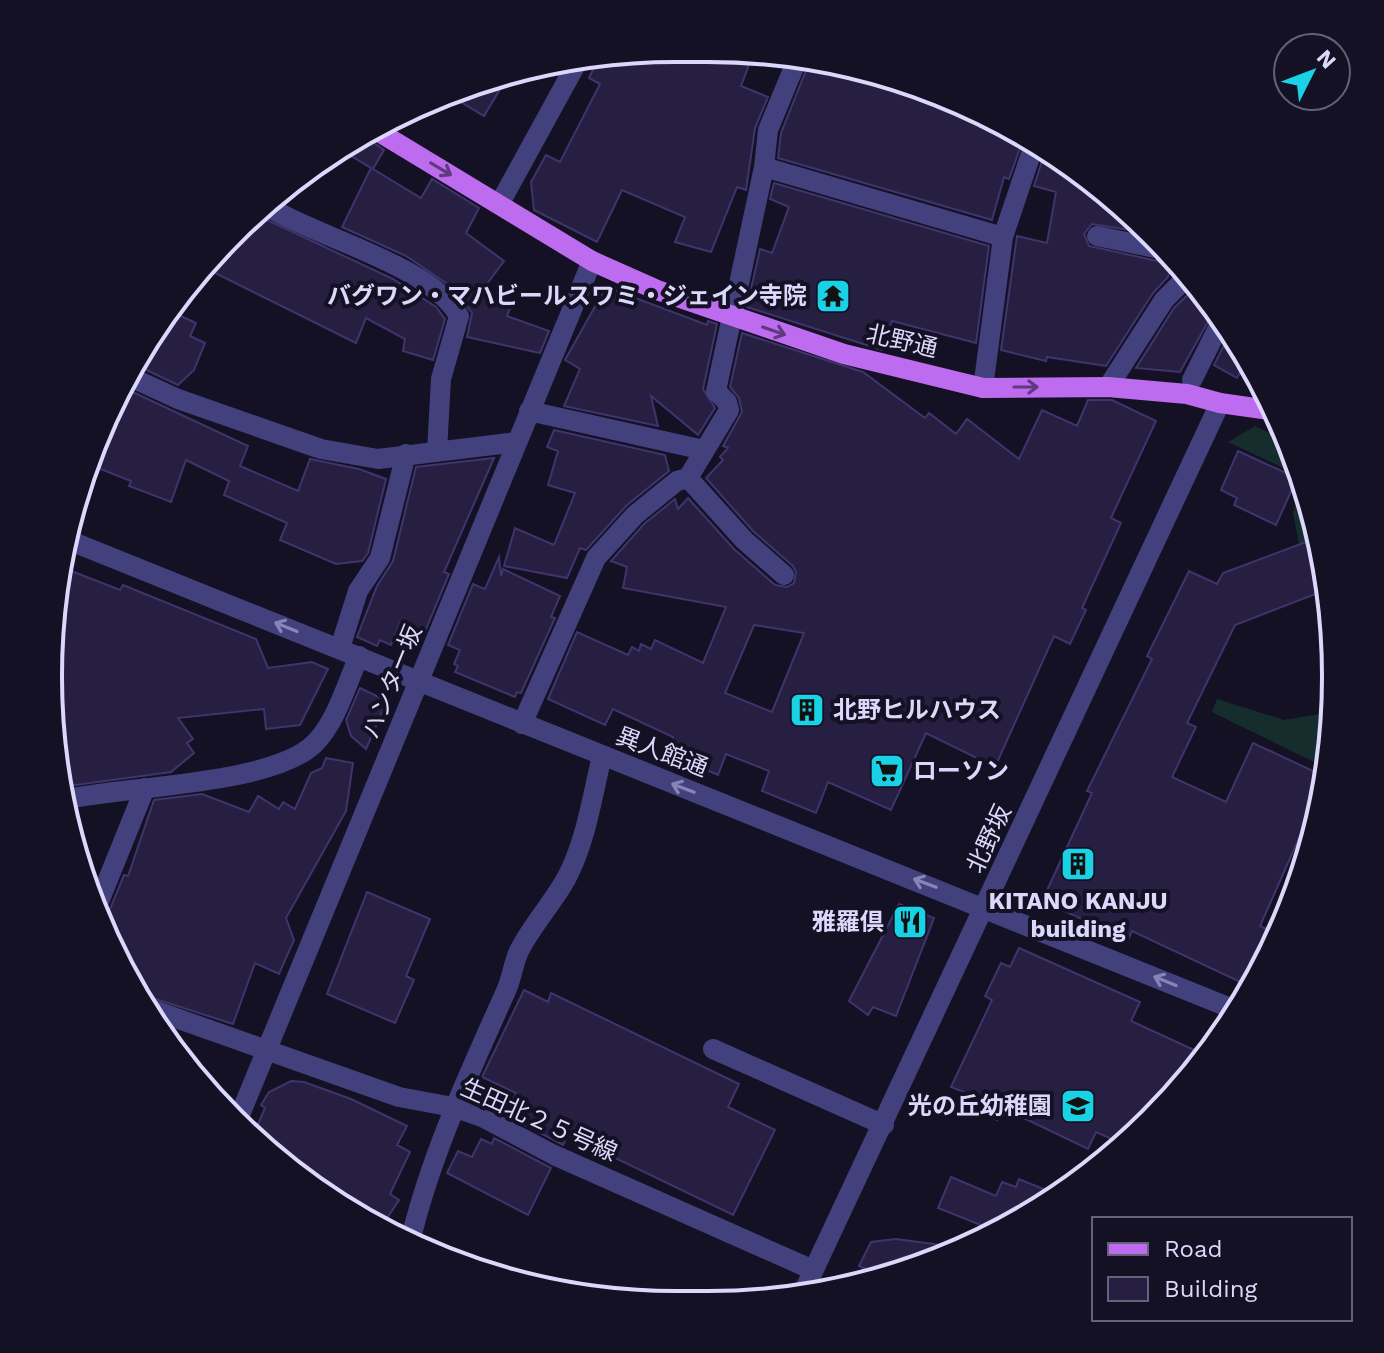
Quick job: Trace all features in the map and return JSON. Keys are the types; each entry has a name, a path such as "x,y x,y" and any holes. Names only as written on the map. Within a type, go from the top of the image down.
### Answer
{"main road":[{"name":"北野通","path":"385,136 592,261 657,290 844,354 983,388 1108,387 1187,394 1261,409"}],"street":[{"path":"522,724 596,558 635,515 677,481 688,478 729,410 727,402 716,391 764,167 768,130 794,68"},
{"path":"500,203 572,71"},
{"path":"983,388 1003,237 1031,154"},
{"path":"764,167 1003,237"},
{"path":"276,210 425,281 449,299 459,316 441,379 437,451"},
{"path":"1097,236 1146,246"},
{"name":"ハンター坂","path":"242,1111 592,261"},
{"path":"1108,387 1164,300 1180,284"},
{"path":"1192,380 1216,332"},
{"path":"138,381 178,399 321,449 378,459 517,442"},
{"name":"北野坂","path":"808,1282 1220,403"},
{"path":"529,411 704,450"},
{"path":"340,648 358,591 380,558 406,454"},
{"path":"688,478 744,540 784,575"},
{"name":"異人館通","path":"77,544 1226,1006"},
{"path":"75,798 260,770 300,755 316,742 328,723 359,656"},
{"path":"413,1231 453,1107 508,987 518,954 537,918 565,880 580,846 602,756"},
{"path":"102,894 145,788"},
{"name":"生田北２５号線","path":"163,1013 399,1097 453,1107 813,1270"},
{"path":"713,1049 884,1125"}],"green space":[{"path":"1255,426 1272,434 1285,469 1228,442"},
{"path":"1296,502 1307,542 1299,544 1293,513"},
{"path":"1217,699 1284,720 1321,714 1316,763 1212,712"}],"building":[{"path":"636,63 750,63 741,86 768,97 755,128 746,190 737,187 711,252 675,242 685,217 622,190 597,242 534,210 531,182 546,155 560,162 600,84 589,78 594,67"},
{"path":"806,70 867,83 905,95 979,125 1020,147 1009,179 1004,177 992,220 778,158 781,133"},
{"path":"501,88 484,116 461,102"},
{"path":"373,142 384,150 373,169 421,198 432,179 479,208 466,233 504,261 481,292 512,303 507,316 549,331 540,353 467,337 472,313 453,288 406,256 342,227 371,168 351,156"},
{"path":"1042,161 1082,189 1130,230 1092,224 1084,234 1089,246 1161,262 1170,270 1106,366 1047,357 1046,361 1001,350 1017,236 1047,243 1056,192 1034,186"},
{"path":"774,183 989,246 976,343 892,321 882,350 747,307 760,249 772,253 789,207 770,199"},
{"path":"266,219 393,279 436,307 445,319 433,360 403,351 405,339 366,318 356,343 213,272"},
{"path":"606,287 707,325 708,321 717,324 703,389 715,408 698,435 651,396 658,426 564,406 580,369 565,360"},
{"path":"1189,294 1208,321 1180,372 1136,368 1174,308"},
{"path":"180,315 196,323 190,336 205,343 194,370 178,385 144,369"},
{"path":"742,333 863,372 925,418 929,413 956,434 967,419 1019,459 1042,410 1077,426 1088,400 1112,400 1156,421 1111,518 1121,523 1082,608 1086,610 1070,644 1054,636 995,767 926,733 891,810 828,782 816,813 762,791 769,771 726,754 718,775 666,753 673,737 613,709 605,725 548,699 577,632 628,655 632,647 639,651 641,644 651,649 655,640 703,663 726,607 623,588 627,567 611,561 644,524 675,499 678,509 688,498 734,549 775,585 787,587 794,583 796,572 793,566 753,531 706,478 723,460 720,457 728,448 723,446 742,412 739,398 730,387","holes":["754,625 804,633 772,712 725,693"]},
{"path":"1224,345 1241,371 1237,378 1214,365"},
{"path":"132,392 248,446 240,466 298,491 310,459 359,469 386,479 368,553 362,561 336,564 280,540 287,523 224,495 229,481 186,460 171,502 129,486 131,481 99,468"},
{"path":"554,430 665,455 669,471 627,505 586,550 580,548 567,578 504,566 515,528 554,545 575,493 548,485 558,451 547,447"},
{"path":"1238,451 1287,473 1292,489 1276,525 1234,505 1237,498 1221,490"},
{"path":"494,458 444,572 449,574 424,634 400,623 391,645 380,640 377,646 357,637 377,586 393,561 416,467"},
{"path":"1306,542 1317,594 1235,625 1187,723 1196,727 1172,777 1226,802 1253,743 1314,772 1302,831 1260,926 1267,929 1241,982 1132,931 1128,940 1042,901 1092,793 1087,791 1152,659 1147,656 1189,571 1217,584 1223,573"},
{"path":"499,557 501,576 503,569 560,596 551,617 555,618 521,693 517,692 515,697 455,672 458,666 454,664 460,650 448,645 473,584 485,589"},
{"path":"71,571 120,590 123,585 256,639 268,668 312,662 328,669 300,725 266,729 264,709 178,718 193,739 187,743 194,753 171,772 72,785 63,717 62,676 63,636"},
{"path":"360,688 387,701 366,749 351,736 346,720"},
{"path":"326,758 353,763 346,811 286,918 294,940 279,974 255,963 233,1024 153,998 109,912 124,875 128,876 154,800 202,794 249,812 258,796 279,809 283,802 295,809 311,773 322,768"},
{"path":"367,892 430,919 406,976 414,980 395,1023 327,994"},
{"path":"899,904 934,918 896,1016 873,1007 868,1015 849,1001"},
{"path":"1019,948 1140,1002 1131,1021 1195,1051 1170,1082 1113,1139 1096,1132 1088,1149 1003,1108 997,1120 959,1103 964,1092 951,1087 992,1000 985,996 1001,963 1010,967"},
{"path":"524,990 548,1002 551,993 739,1084 728,1107 775,1130 733,1215 568,1135 563,1145 506,1115 516,1093 482,1077"},
{"path":"291,1081 304,1082 351,1099 407,1126 397,1145 410,1152 390,1194 399,1200 387,1218 302,1164 257,1126 265,1108 261,1105 269,1092"},
{"path":"494,1138 551,1168 528,1215 447,1173 458,1151 472,1157 481,1139 492,1144"},
{"path":"951,1177 996,1196 1002,1182 1016,1187 1019,1179 1045,1190 983,1226 938,1208"},
{"path":"896,1239 941,1245 868,1270 859,1266 871,1242"}],"place":[{"name":"バグワン・マハビールスワミ・ジェイン寺院","path":"833,296"},
{"name":"北野ヒルハウス","path":"807,710"},
{"name":"ローソン","path":"887,771"},
{"name":"KITANO KANJU building","path":"1078,864"},
{"name":"雅羅倶","path":"910,922"},
{"name":"光の丘幼稚園","path":"1078,1106"}]}
